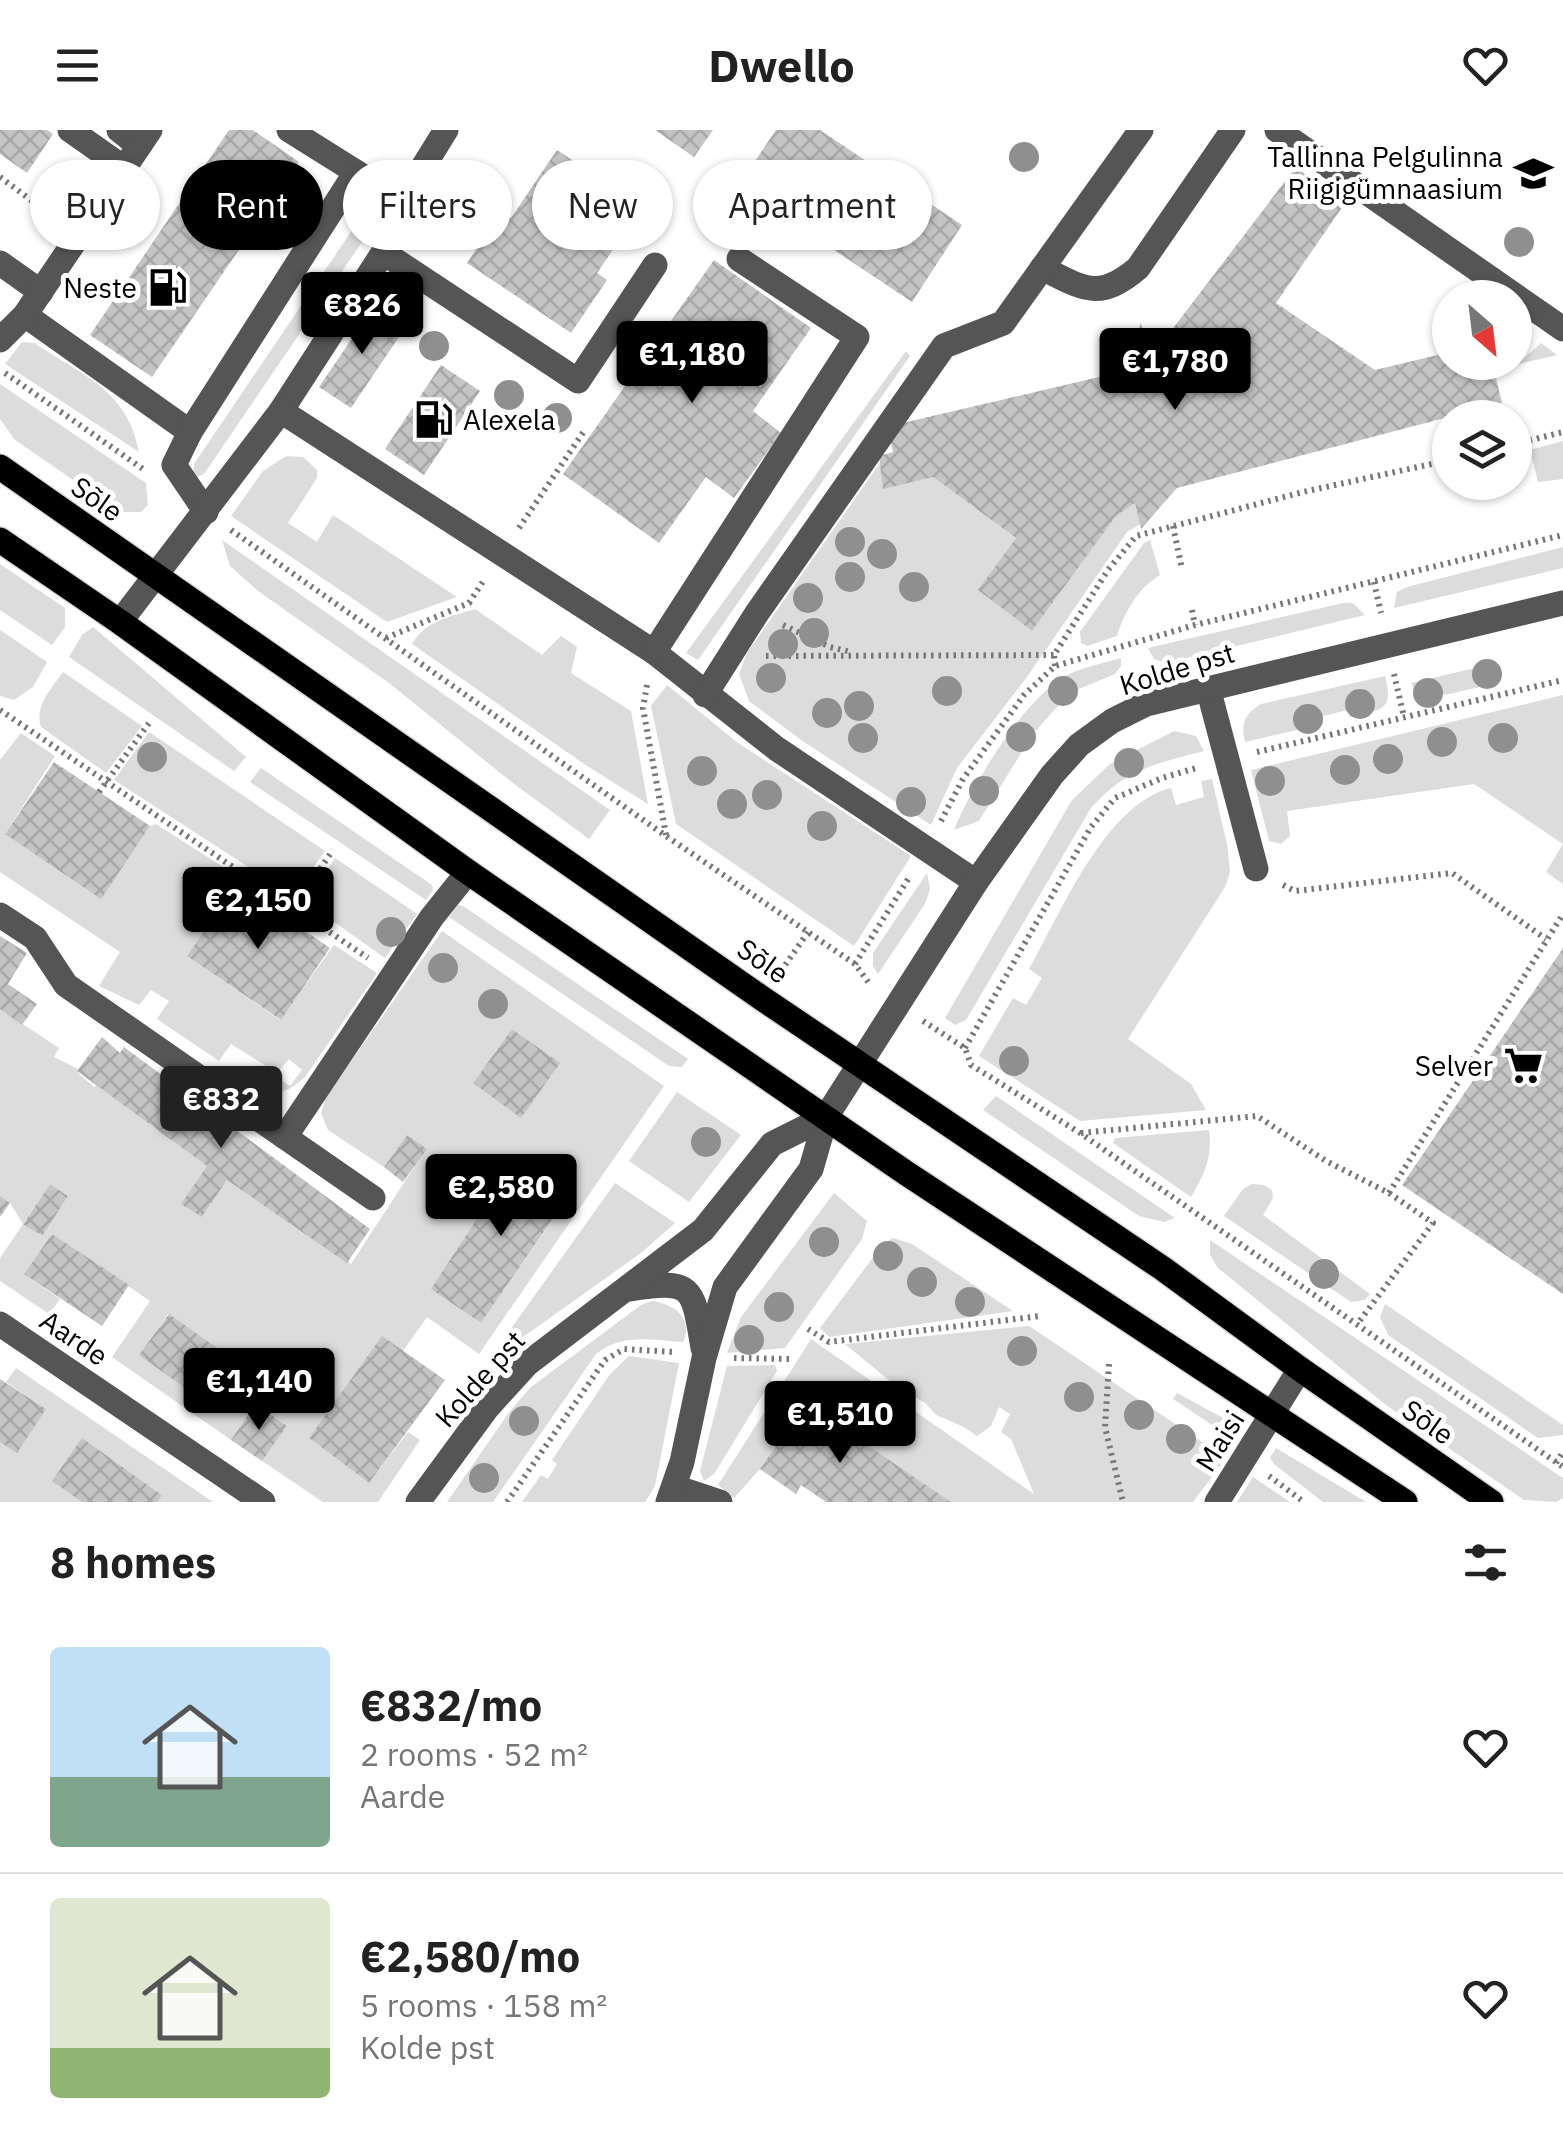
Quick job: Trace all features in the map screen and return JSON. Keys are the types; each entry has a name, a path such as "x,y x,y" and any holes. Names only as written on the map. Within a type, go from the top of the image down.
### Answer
{"main road":[{"name":"Sõle","path":"0,467 862,1065 1162,1268 1492,1502"},
{"path":"0,540 468,872 826,1118 1405,1502"}],"street":[{"path":"70,130 113,160"},
{"path":"289,130 343,164"},
{"path":"428,160 446,130"},
{"path":"705,695 944,346 1003,322 1141,130"},
{"path":"1042,268 1077,286 1100,290 1118,284 1138,268 1232,130"},
{"path":"1278,130 1563,329"},
{"path":"127,160 136,135"},
{"path":"206,512 174,465 190,432 343,192"},
{"path":"0,340 25,315 69,250"},
{"path":"120,622 281,411 386,250"},
{"path":"384,253 578,381 656,265"},
{"path":"654,652 857,336 740,258"},
{"path":"0,263 41,292"},
{"path":"25,315 190,432"},
{"path":"281,411 654,652 777,749 976,882"},
{"name":"Kolde pst","path":"672,1495 725,1287 811,1169 826,1118 976,882 1052,775 1079,746 1112,721 1146,704 1563,603"},
{"path":"1208,688 1256,869"},
{"path":"285,1137 432,917 468,872"},
{"path":"0,915 35,938 66,986 373,1198"},
{"name":"Kolde pst","path":"418,1502 487,1408 527,1364 703,1230 772,1144 826,1118"},
{"path":"624,1290 668,1282 686,1290 696,1305 704,1358"},
{"name":"Aarde","path":"0,1324 264,1502"},
{"name":"Maisi","path":"1217,1502 1300,1369"},
{"path":"672,1495 720,1502"}],"path":[{"path":"0,177 30,199"},
{"path":"0,370 158,479"},
{"path":"1532,440 1563,432"},
{"path":"1055,666 1054,655 1108,570 1136,536 1432,464"},
{"path":"206,512 855,964 873,989"},
{"path":"1172,526 1182,569"},
{"path":"855,964 927,848 963,779 1024,695 1055,666 1195,625 1563,535"},
{"path":"1374,582 1381,613"},
{"path":"1192,610 1195,625"},
{"path":"654,652 642,708 666,836"},
{"path":"727,658 804,654 1054,655"},
{"path":"1394,673 1404,717"},
{"path":"1248,754 1563,680"},
{"path":"0,710 394,974"},
{"path":"99,792 149,723"},
{"path":"965,1048 1091,827 1115,798 1209,764"},
{"path":"286,918 333,850"},
{"path":"1256,869 1295,892 1452,874 1546,939"},
{"path":"1389,1193 1563,914"},
{"path":"781,971 808,932"},
{"path":"940,1032 965,1048 971,1065 1080,1133 1560,1465 1563,1452"},
{"path":"1080,1133 1258,1116 1433,1223 1358,1323"},
{"path":"808,1329 829,1342 1040,1316"},
{"path":"507,1502 604,1360 624,1349 704,1358 790,1358"},
{"path":"1109,1364 1105,1427 1123,1502"},
{"path":"1246,1460 1304,1502"}],"shaded area":[{"path":"343,243 343,250 357,250 204,474 197,477 194,464"},
{"path":"22,342 34,343 100,386 124,413 139,452 5,364"},
{"path":"1541,343 1557,355 1532,361 1532,351"},
{"path":"906,351 910,356 698,660 686,653"},
{"path":"0,384 146,483 148,505 141,512 120,512 15,440 0,419"},
{"path":"1563,441 1563,479 1538,482 1532,449"},
{"path":"286,456 303,457 317,470 317,478 288,523 317,542 333,515 457,597 387,622 231,516 263,471"},
{"path":"880,463 933,477 1016,538 979,590 1032,631 1116,516 1135,503 1140,524 1127,532 1027,677 957,768 931,825 749,701 739,674 747,653"},
{"path":"222,540 610,810 589,839 389,683 258,591 230,566"},
{"path":"1150,540 1160,575 1133,602 1117,636 1087,646 1081,643 1080,632"},
{"path":"1563,547 1563,568 1394,608 1397,592 1407,587"},
{"path":"0,564 65,608 65,627 52,645 0,610"},
{"path":"1353,603 1365,615 1166,663 1154,659 1148,648"},
{"path":"475,609 542,655 561,636 577,647 571,673 631,711 648,804 412,644 431,624"},
{"path":"93,627 246,757 234,771 69,657 82,635"},
{"path":"0,630 47,662 33,687 14,700 0,696"},
{"path":"1121,658 1115,674 1079,689 1056,708 1033,734 979,821 954,830 1002,743 1035,701 1069,674"},
{"path":"1475,668 1480,687 1422,700 1411,683"},
{"path":"63,672 142,726 106,773 41,727 42,705"},
{"path":"1385,676 1388,696 1378,710 1350,717 1348,710 1323,716 1323,724 1245,742 1245,720 1261,704"},
{"path":"667,685 738,743 911,856 854,946 676,824 651,706"},
{"path":"1563,695 1563,844 1474,784 1287,811 1290,836 1281,844 1269,841 1251,770"},
{"path":"1174,731 1196,736 1204,751 1129,776 1091,808 966,1020 955,1025 945,1018 1072,800 1110,764"},
{"path":"149,732 325,851 293,896 114,780"},
{"path":"21,733 55,756 5,834 101,898 150,826 156,824 242,879 187,956 280,1020 334,945 377,973 301,1081 282,1091 266,1091 276,1077 290,1086 302,1070 289,1059 277,1073 231,1044 219,1061 157,1019 169,1001 151,990 139,1005 99,986 120,952 0,872 0,760"},
{"path":"261,768 432,885 426,900 250,782"},
{"path":"1212,779 1230,872 1225,887 1128,1039 1191,1084 1206,1110 1080,1121 979,1056 1013,998 1026,1005 1042,978 1029,969 1087,864 1125,815 1147,798 1171,788 1176,805 1204,797 1201,781"},
{"path":"1563,844 1563,884 1546,872"},
{"path":"335,858 417,914 385,958 306,902"},
{"path":"927,873 930,889 925,904 878,974 873,966 873,953"},
{"path":"458,905 688,1059 682,1067 669,1066 449,917"},
{"path":"442,931 664,1086 479,1354 427,1317 403,1351 346,1388 309,1438 369,1483 408,1432 420,1440 378,1502 323,1502 262,1461 287,1426 257,1404 231,1440 112,1357 150,1301 52,1234 24,1274 60,1299 49,1314 0,1281 0,1258 23,1224 10,1203 0,1196 0,1009 59,1048 54,1057 78,1069 94,1087 97,1085 207,1166 182,1204 203,1216 227,1180 351,1264 426,1149 407,1135 384,1167 328,1130 321,1113 325,1099","holes":["512,1029 559,1063 521,1117 473,1083","519,1156 572,1192 481,1323 432,1288","50,1184 68,1196 41,1236 23,1223","168,1314 247,1369 218,1411 140,1355"]},
{"path":"677,1092 741,1135 689,1202 629,1161"},
{"path":"996,1096 1175,1218 1164,1222 1139,1216 983,1110"},
{"path":"1209,1130 1206,1165 1191,1197 1113,1143 1115,1138"},
{"path":"615,1183 675,1223 641,1253 516,1342 505,1337"},
{"path":"1252,1184 1272,1190 1273,1198 1263,1215 1370,1294 1365,1300 1351,1302 1224,1216 1243,1189"},
{"path":"834,1193 867,1221 862,1239 785,1348 727,1353 741,1317"},
{"path":"893,1238 912,1244 1013,1311 829,1337 820,1328 884,1243"},
{"path":"1210,1240 1563,1478 1563,1498 1556,1502 1524,1500 1386,1405 1218,1268 1210,1255"},
{"path":"652,1301 668,1305 680,1314 686,1326 683,1342 627,1340 606,1347 596,1354 493,1502 447,1502 531,1387 641,1305"},
{"path":"1385,1304 1563,1425 1563,1435 1538,1438 1388,1335 1380,1317"},
{"path":"1029,1326 1226,1458 1193,1502 951,1502 805,1404 760,1469 734,1498 718,1485 811,1339 1034,1494 1011,1439 1001,1432 1010,1414 999,1407 991,1426 977,1436 936,1415 845,1344"},
{"path":"629,1356 679,1363 655,1486 645,1502 522,1502 541,1475 548,1479 557,1464 552,1460 610,1374"},
{"path":"775,1365 777,1371 714,1474 704,1481 700,1471 727,1366"},
{"path":"16,1368 213,1502 157,1502 161,1494 83,1439 82,1502 0,1502 0,1442 46,1409 6,1382"},
{"path":"1177,1393 1238,1426 1230,1437 1173,1399"},
{"path":"1276,1448 1366,1502 1323,1502 1274,1464 1270,1458"},
{"path":"1253,1477 1290,1502 1237,1502"}],"building":[{"path":"0,130 47,130 53,134 36,160 30,160 27,173 0,154"},
{"name":"Neste","path":"229,130 253,130 296,160 209,160"},
{"path":"655,130 713,130 694,157"},
{"path":"776,130 820,130 865,160 756,160"},
{"path":"557,150 572,160 550,160"},
{"path":"1296,167 1343,206 1276,303 1375,370 1432,356 1432,380 1496,380 1501,400 1432,400 1432,421 1177,488 1141,529 1135,503 1116,516 1032,631 978,590 1016,538 933,477 883,489 879,456 893,452 890,437 894,425 1099,377 1116,366 1130,348 1141,323 1149,353 1158,348"},
{"path":"532,187 532,250 613,250 597,273 607,280 571,333 467,263 476,250 512,250 512,217"},
{"name":"Neste","path":"180,202 180,250 239,250 152,377 90,335 148,250 160,250 160,232"},
{"path":"932,205 962,225 912,302 834,250 932,250"},
{"path":"714,260 811,328 753,411 781,433 734,498 706,477 659,543 563,474"},
{"path":"374,306 405,328 351,408 319,387"},
{"name":"Alexela","path":"441,365 480,391 424,475 385,449"},
{"path":"54,762 150,826 101,899 5,834"},
{"path":"236,884 330,948 281,1020 187,956"},
{"path":"0,936 27,953 8,984 37,1004 22,1025 0,1009"},
{"name":"Selver","path":"1563,948 1563,1294 1402,1185"},
{"path":"512,1029 560,1063 521,1118 473,1083"},
{"path":"102,1037 120,1053 124,1047 370,1229 347,1263 227,1180 202,1217 181,1204 207,1166 77,1071"},
{"path":"407,1135 427,1149 403,1182 384,1167"},
{"path":"518,1156 572,1191 481,1323 431,1289"},
{"path":"50,1184 68,1196 42,1236 23,1224"},
{"path":"0,1196 10,1203 0,1217"},
{"path":"52,1234 129,1285 102,1326 24,1274"},
{"path":"169,1314 247,1369 217,1411 139,1355"},
{"path":"382,1336 445,1380 369,1483 309,1438"},
{"path":"0,1379 46,1409 17,1453 0,1442"},
{"path":"805,1403 951,1502 826,1502 801,1485 796,1494 760,1469"},
{"path":"256,1404 287,1426 262,1461 231,1440"},
{"path":"82,1438 162,1495 157,1502 82,1502 52,1481"}],"place":[{"name":"Tallinna Pelgulinna Riigigümnaasium","path":"1533,173"},
{"name":"Neste","path":"167,288"},
{"name":"Alexela","path":"433,420"},
{"name":"Selver","path":"1523,1066"}]}
